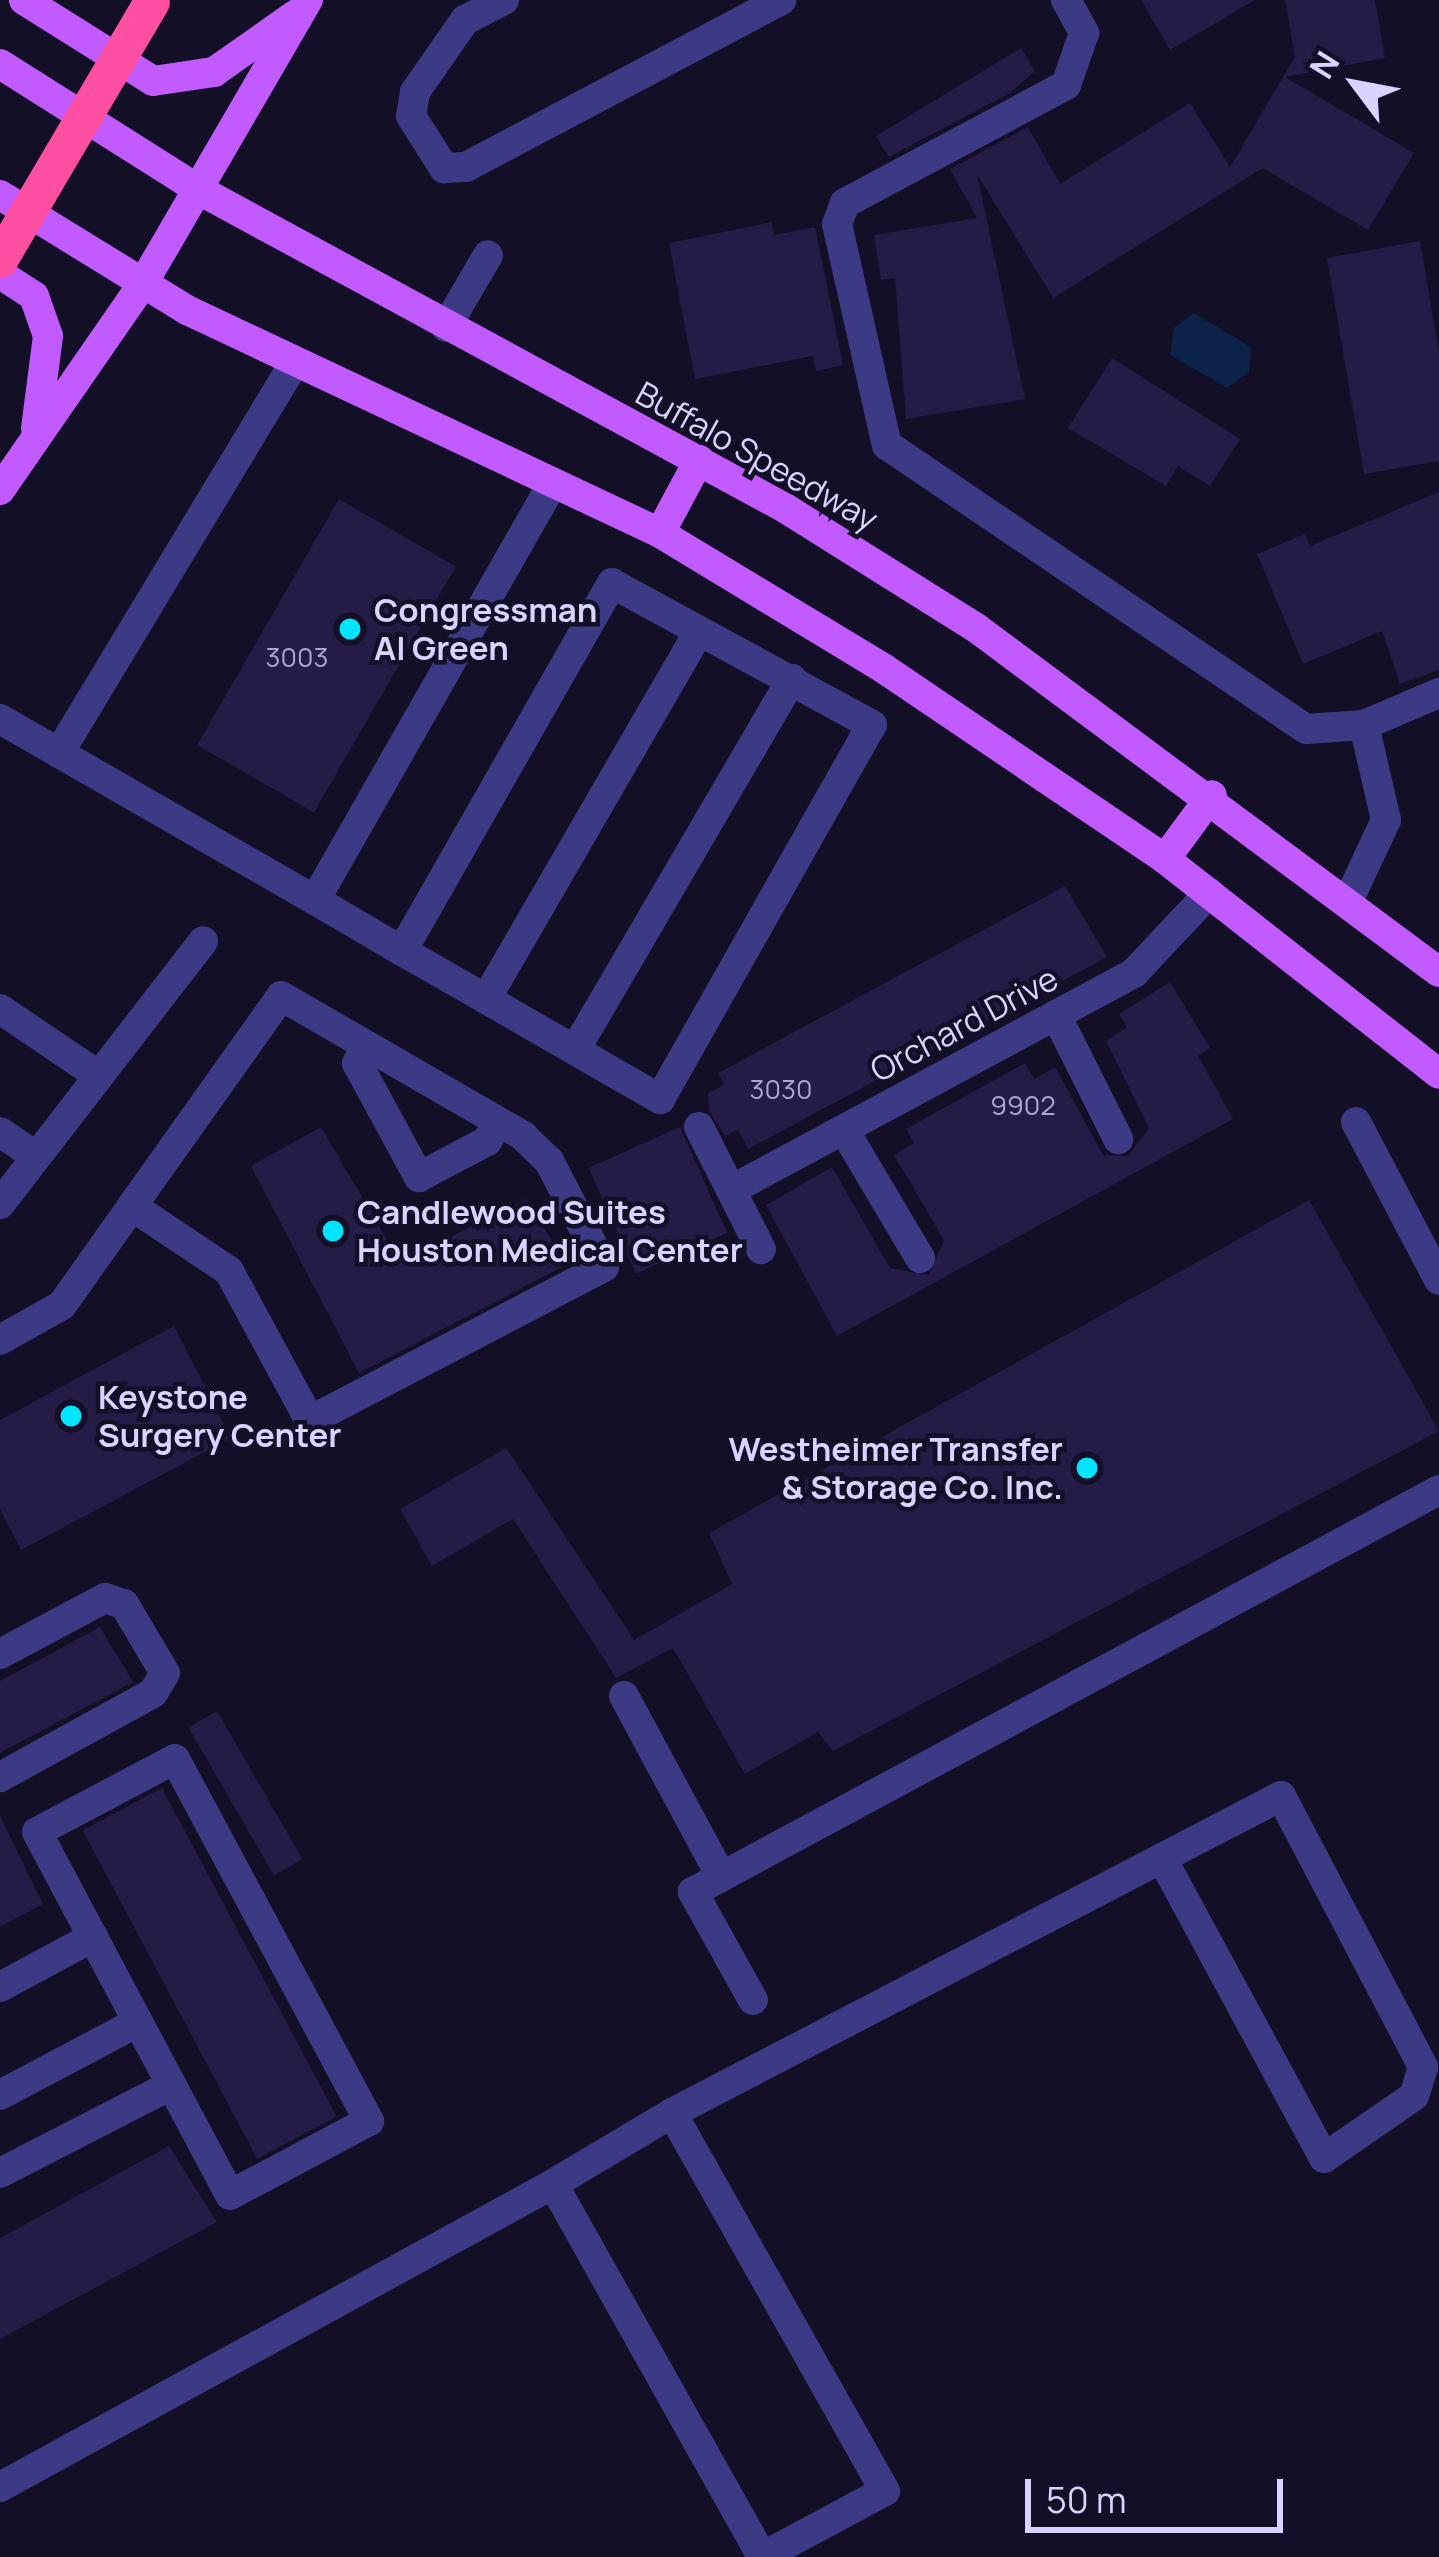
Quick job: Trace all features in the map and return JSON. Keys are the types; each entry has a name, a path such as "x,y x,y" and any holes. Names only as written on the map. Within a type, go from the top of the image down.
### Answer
{"highway":[{"path":"0,260 152,2"}],"main road":[{"path":"24,0 154,81 214,72 305,5"},
{"path":"0,490 142,285 305,5"},
{"name":"Buffalo Speedway","path":"0,64 200,190 699,460 975,627 1212,795 1439,971"},
{"path":"0,195 142,285 660,533 1165,859 1439,1074"},
{"path":"0,274 34,296 49,336 35,434"},
{"path":"660,533 699,460"},
{"path":"1165,859 1212,795"}],"street":[{"path":"504,0 460,10 411,116 444,168 466,167 782,0"},
{"path":"1066,0 1084,33 1066,85 845,203 837,224 887,445 1306,729 1364,725 1439,693"},
{"path":"446,327 488,255"},
{"path":"59,754 296,362"},
{"path":"315,900 553,483"},
{"path":"0,719 59,754 315,900 402,951 660,1099 872,725 612,583 402,951"},
{"path":"486,999 699,631"},
{"path":"575,1050 792,680"},
{"path":"1349,899 1386,820 1364,725"},
{"name":"Orchard Drive","path":"731,1190 1056,1015 1174,940 1209,893"},
{"path":"0,1204 92,1072 137,1040 203,940"},
{"path":"0,1340 62,1305 132,1206 281,996 499,1122 549,1161 604,1267 310,1420 229,1271 132,1206"},
{"path":"0,1009 92,1072"},
{"path":"1056,1015 1118,1138"},
{"path":"368,1046 357,1063 419,1177 499,1122"},
{"path":"1356,1122 1439,1280"},
{"path":"698,1127 761,1249"},
{"path":"844,1130 920,1258"},
{"path":"0,1132 34,1155"},
{"path":"753,2000 693,1892 1439,1490"},
{"path":"0,1654 105,1598 124,1604 165,1673 153,1694 0,1777"},
{"path":"624,1696 722,1876"},
{"path":"175,1760 369,2121 230,2195 138,2022 37,1832 175,1760"},
{"path":"0,2487 554,2184 672,2114 1162,1858 1281,1796 1423,2067 1414,2096 1324,2158 1162,1858"},
{"path":"0,1987 93,1937"},
{"path":"0,2095 138,2022"},
{"path":"0,2173 171,2084"},
{"path":"554,2184 763,2556 885,2491 672,2114"}],"water":[{"path":"1194,313 1251,347 1249,372 1227,388 1170,355 1174,328"}],"building":[{"path":"1141,0 1255,0 1170,50"},
{"path":"1285,0 1375,0 1385,58 1285,77 1414,153 1368,230 1263,168 1053,298 977,174 1025,399 906,419 895,278 881,280 874,235 977,218 950,169 1028,127 1060,184 1190,103 1230,167 1295,57"},
{"path":"1021,48 1035,71 1010,93 889,157 876,136"},
{"path":"772,222 774,235 815,227 843,365 816,371 813,356 695,379 669,243"},
{"path":"1420,241 1439,353 1439,461 1364,474 1327,258"},
{"path":"1112,358 1240,439 1210,486 1178,466 1166,486 1068,428"},
{"path":"1439,492 1439,670 1400,684 1382,631 1303,664 1257,554 1305,534 1310,546"},
{"path":"339,499 456,566 314,812 197,745"},
{"path":"1065,886 1107,957 748,1149 738,1130 725,1136 709,1111 708,1093 724,1085 718,1073"},
{"path":"1170,982 1210,1048 1198,1056 1233,1119 837,1336 766,1205 832,1167 890,1268 929,1275 944,1240 894,1155 914,1143 906,1129 1025,1063 1034,1079 1055,1067 1103,1155 1128,1156 1149,1128 1106,1041 1127,1027 1119,1014"},
{"name":"Candlewood Suites Houston Medical Center","path":"321,1127 400,1262 527,1199 566,1265 359,1373 251,1166"},
{"path":"680,1127 727,1233 636,1274 589,1168"},
{"path":"1309,1200 1439,1431 833,1751 818,1732 745,1774 673,1648 616,1678 513,1519 432,1566 400,1509 506,1448 634,1640 732,1584 709,1533"},
{"path":"174,1326 231,1438 21,1550 0,1509 0,1420"},
{"path":"100,1627 133,1682 0,1753 0,1681"},
{"path":"217,1711 302,1859 274,1876 188,1727"},
{"path":"162,1788 337,2116 257,2159 83,1830"},
{"path":"0,1816 43,1904 0,1927"},
{"path":"169,2146 217,2222 0,2339 0,2238"}],"place":[{"name":"Congressman Al Green","path":"350,629"},
{"name":"Candlewood Suites Houston Medical Center","path":"333,1231"},
{"name":"Keystone Surgery Center","path":"71,1416"},
{"name":"Westheimer Transfer & Storage Co. Inc.","path":"1087,1468"}]}
